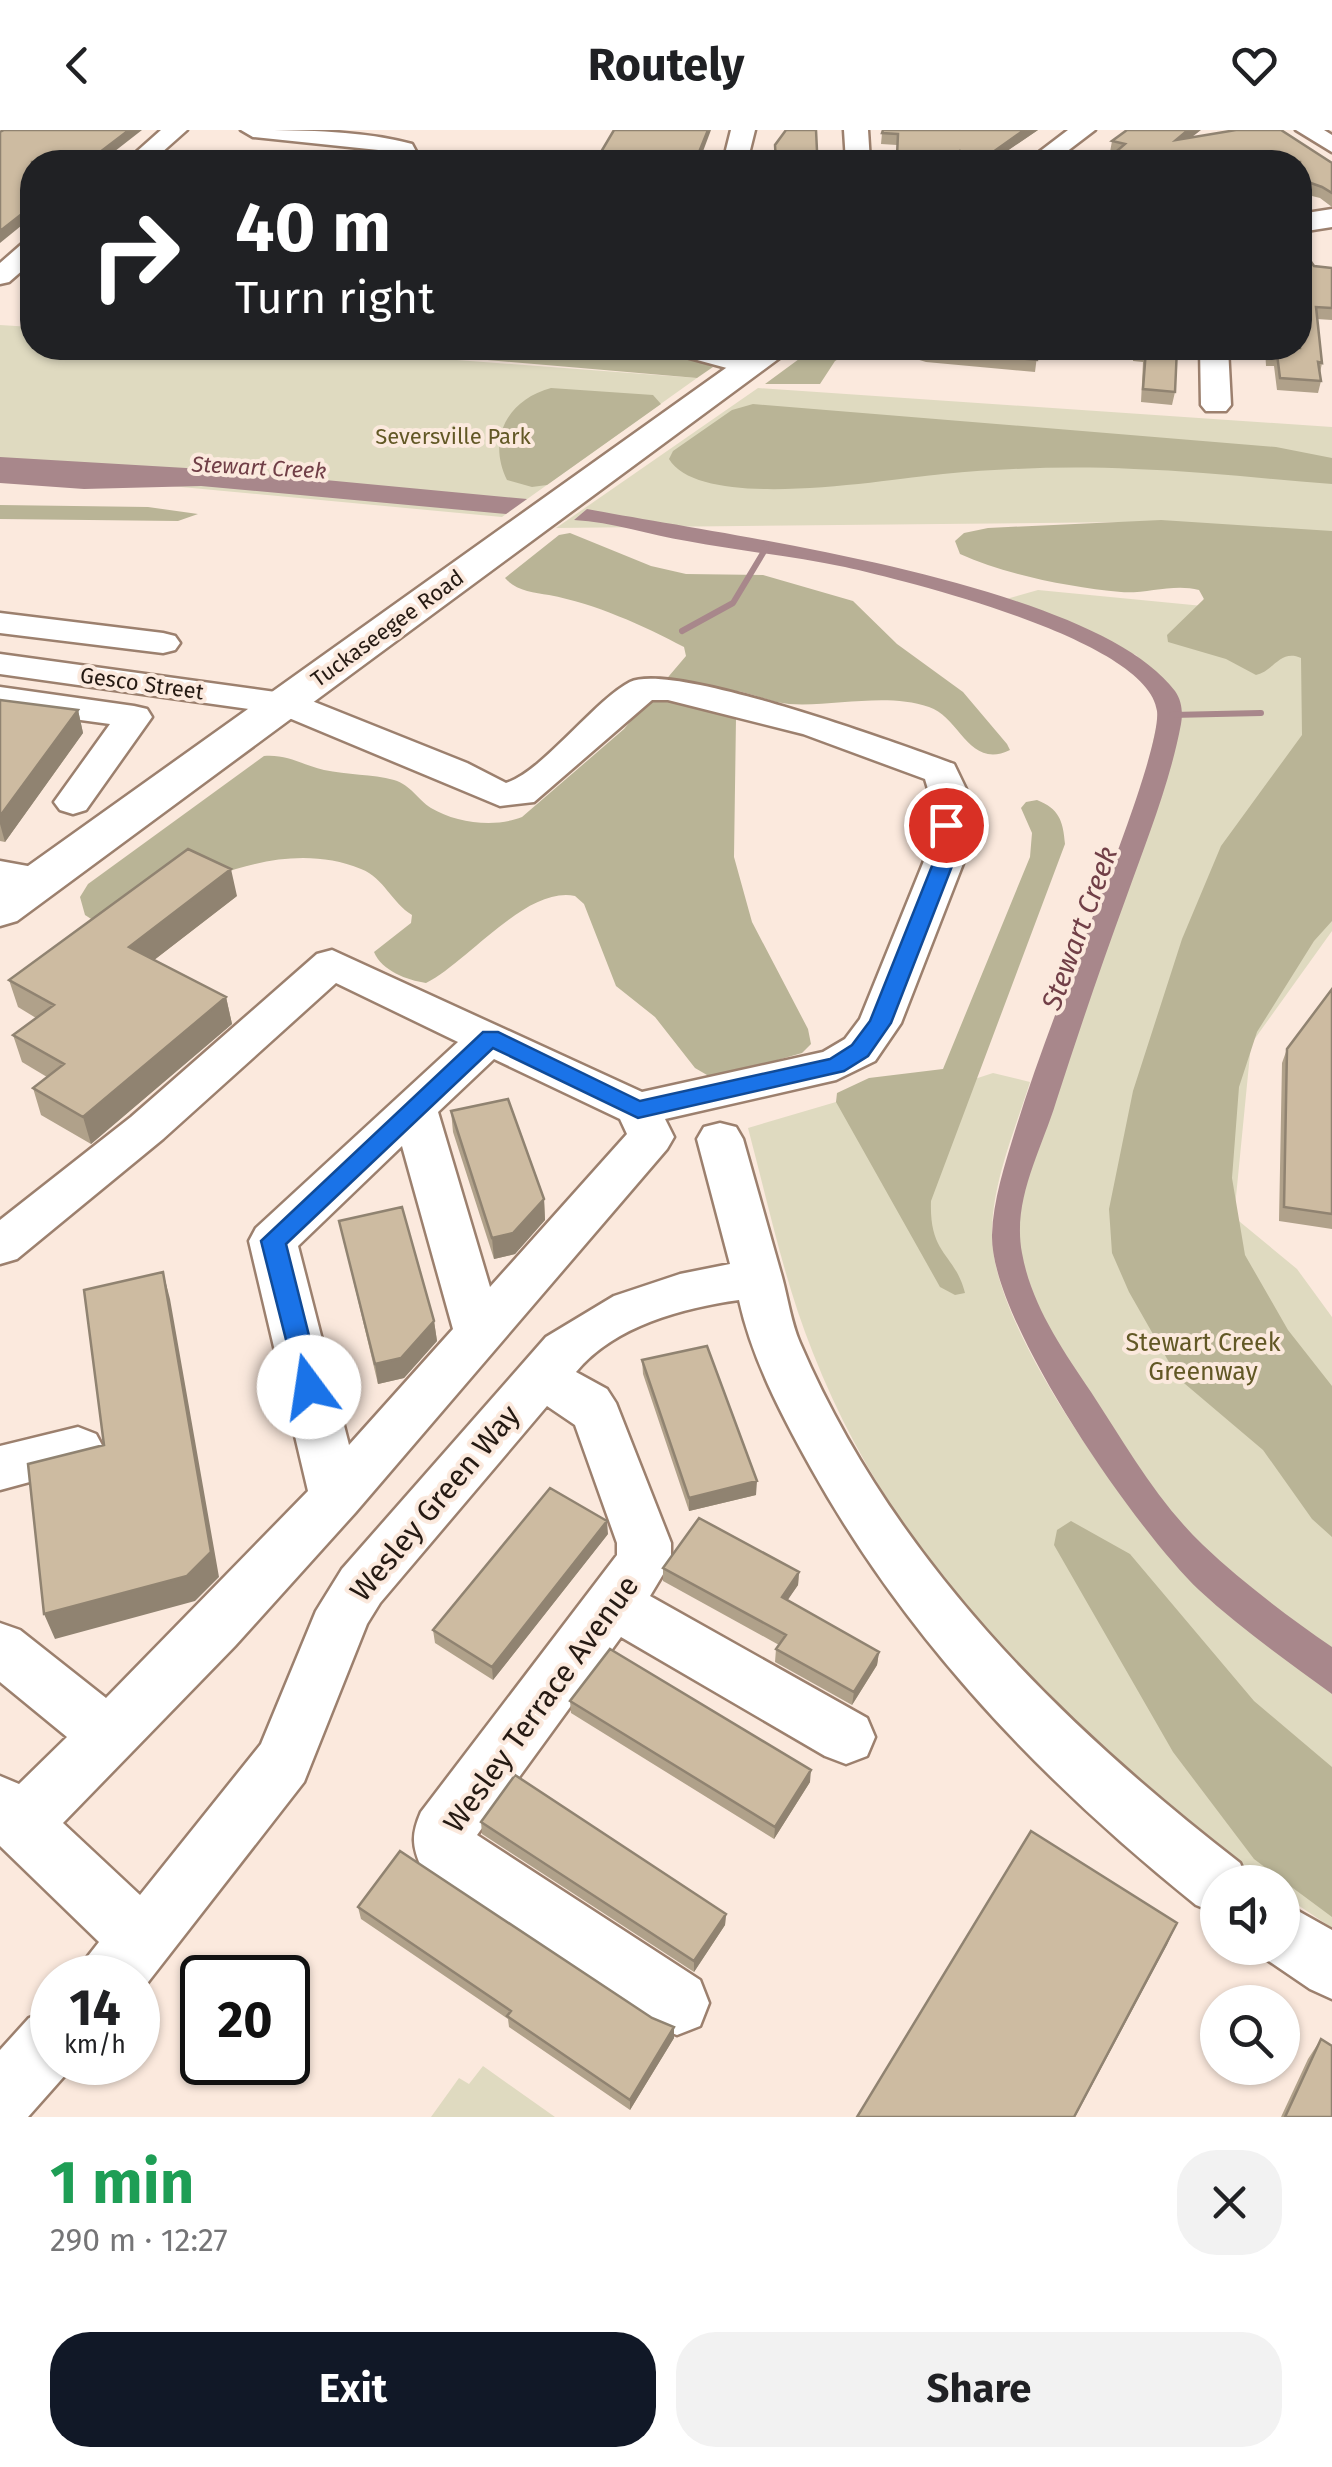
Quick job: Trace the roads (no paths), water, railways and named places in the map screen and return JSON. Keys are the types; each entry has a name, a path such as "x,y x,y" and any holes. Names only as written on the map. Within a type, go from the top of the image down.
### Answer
{"main road":[{"name":"Tuckaseegee Road","path":"0,910 20,877 284,703 754,363"}],"street":[{"path":"151,150 175,130"},
{"path":"252,130 392,144 404,150"},
{"path":"1055,150 1083,130"},
{"path":"1308,130 1332,145"},
{"path":"0,276 20,261"},
{"path":"1214,360 1216,406"},
{"path":"0,623 163,642"},
{"name":"Gesco Street","path":"0,664 284,703 454,771 500,795 520,794 643,690 668,689 816,726 940,772 947,789 944,861 880,1023 860,1050 836,1065 638,1110"},
{"path":"0,698 134,718 73,802"},
{"path":"0,1246 147,1128 332,964 638,1110 650,1136 336,1497 109,1736 10,1815 124,1955"},
{"path":"336,1497 273,1241 490,1037"},
{"path":"414,1108 480,1334"},
{"path":"720,1139 774,1341 828,1453 914,1585 1022,1715 1141,1827 1200,1871"},
{"name":"Wesley Green Way","path":"130,1955 237,1826 283,1762 344,1611 361,1586 564,1351 587,1332 640,1303 709,1285 758,1279"},
{"name":"Wesley Terrace Avenue","path":"542,1378 589,1404 598,1418 644,1543 644,1561 442,1833 441,1841 443,1848 677,2004"},
{"path":"0,1468 78,1449"},
{"path":"614,1604 846,1736"},
{"path":"0,1648 109,1736"},
{"path":"1300,1946 1332,1968"},
{"path":"0,2099 30,2066"}],"waterway":[{"path":"682,631 733,603 766,548"},
{"path":"1172,715 1261,713"}],"park label":[{"name":"Seversville Park","path":"453,436"},
{"name":"Stewart Creek Greenway","path":"1203,1356"}],"water label":[{"name":"Stewart Creek","path":"259,467"},
{"name":"Stewart Creek","path":"1079,928"}]}
